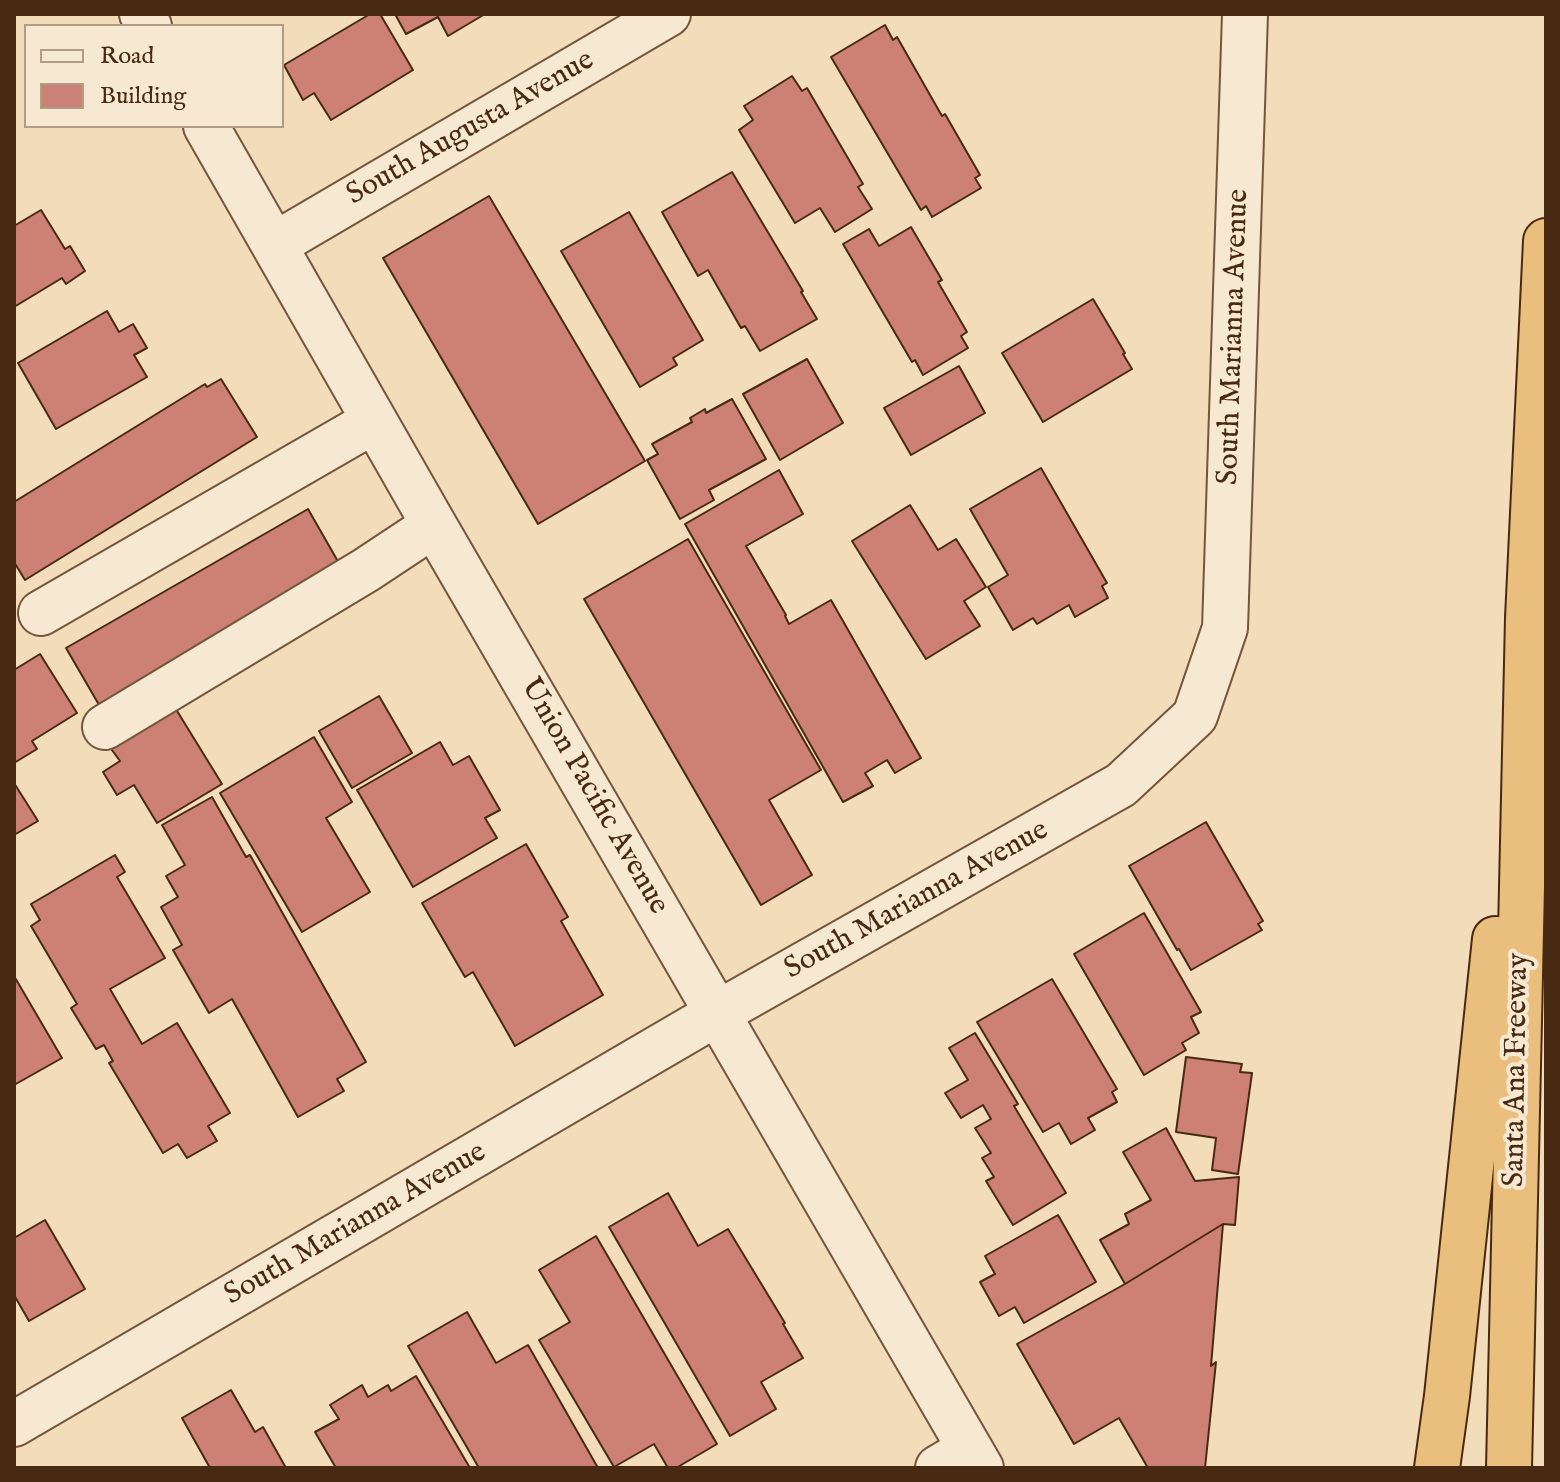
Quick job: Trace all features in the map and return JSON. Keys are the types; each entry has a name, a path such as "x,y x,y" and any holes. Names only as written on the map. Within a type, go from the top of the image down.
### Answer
{"highway":[{"name":"Santa Ana Freeway","path":"1509,1468 1528,618 1546,241"},
{"path":"1437,1468 1528,618"}],"street":[{"name":"South Augusta Avenue","path":"274,245 668,14"},
{"name":"South Marianna Avenue","path":"14,1424 718,1013 1121,785 1195,716 1225,628 1245,14"},
{"name":"Union Pacific Avenue","path":"207,128 718,1013 963,1462"},
{"path":"41,613 374,421"},
{"path":"105,727 366,570 434,525"}],"building":[{"path":"370,14 380,14 413,70 331,120 314,93 303,100 284,65"},
{"path":"395,14 485,14 448,36 438,17 406,34"},
{"path":"885,25 893,40 897,37 980,175 975,178 981,188 932,217 926,206 921,210 831,57"},
{"path":"792,76 802,91 807,88 863,184 858,187 872,209 835,232 820,208 795,223 739,130 753,120 744,106"},
{"path":"732,172 817,319 760,351 745,326 741,328 708,270 698,276 662,212"},
{"path":"489,196 645,461 538,524 383,258"},
{"path":"41,210 65,249 70,246 85,271 66,284 62,278 14,307 14,226"},
{"path":"629,212 703,340 673,358 677,365 640,387 561,251"},
{"path":"911,227 942,280 938,282 967,332 961,336 968,348 923,375 915,360 912,362 843,244 869,229 879,246"},
{"path":"1093,299 1132,369 1043,422 1002,353"},
{"path":"107,311 119,332 133,324 147,348 134,355 147,377 56,429 18,363"},
{"path":"807,359 843,423 780,460 743,394"},
{"path":"959,366 985,413 911,455 884,408"},
{"path":"221,379 257,437 25,580 14,562 14,502 205,384 207,387"},
{"path":"732,399 766,459 709,490 714,500 680,519 647,460 658,454 652,444 692,422 690,418 705,409 706,413"},
{"path":"1041,468 1107,583 1102,586 1108,598 1075,617 1069,605 1037,624 1033,618 1013,630 988,587 1008,575 970,509"},
{"path":"779,470 803,514 746,546 789,624 831,600 921,758 895,773 887,760 865,773 873,786 843,802 685,524"},
{"path":"910,505 938,550 956,539 986,587 964,601 980,626 926,659 852,541"},
{"path":"308,509 344,572 102,710 66,648"},
{"path":"688,539 821,770 769,800 812,875 761,905 584,599"},
{"path":"40,654 77,713 32,741 37,749 14,763 14,670"},
{"path":"379,696 412,753 352,788 319,731"},
{"path":"174,706 222,784 157,823 134,785 117,795 103,772 120,761 109,746"},
{"path":"314,737 352,802 326,818 370,892 302,932 220,793"},
{"path":"440,742 453,765 469,756 500,810 485,818 497,838 413,887 357,790"},
{"path":"14,783 38,821 14,835"},
{"path":"212,797 246,857 250,855 366,1062 337,1079 344,1091 298,1117 232,999 209,1013 173,950 182,945 161,907 178,897 166,876 185,865 162,825"},
{"path":"1206,822 1263,921 1258,924 1262,930 1191,970 1129,866"},
{"path":"526,844 568,917 561,921 603,995 515,1046 473,972 465,977 422,903"},
{"path":"115,855 125,872 117,877 165,958 110,989 142,1044 177,1023 230,1113 208,1126 217,1141 187,1158 178,1144 163,1153 109,1063 113,1061 104,1045 96,1049 71,1008 77,1004 31,926 40,920 31,904"},
{"path":"1144,913 1201,1012 1191,1017 1199,1033 1182,1043 1186,1050 1144,1075 1074,954"},
{"path":"14,976 62,1058 14,1085"},
{"path":"1052,979 1117,1089 1112,1092 1117,1102 1088,1118 1095,1130 1071,1144 1059,1123 1043,1132 977,1022"},
{"path":"975,1033 1066,1193 1013,1225 986,1181 994,1177 982,1158 991,1153 975,1128 991,1119 983,1105 961,1118 945,1093 968,1080 949,1048"},
{"path":"1186,1057 1242,1064 1240,1072 1252,1073 1238,1174 1212,1170 1216,1138 1176,1132"},
{"path":"1166,1128 1195,1181 1239,1177 1235,1225 1223,1224 1125,1284 1100,1240 1129,1224 1125,1214 1151,1200 1123,1152"},
{"path":"668,1193 698,1246 728,1229 803,1358 761,1382 776,1409 730,1436 609,1227"},
{"path":"1058,1215 1096,1282 1024,1323 1015,1307 999,1316 980,1282 995,1274 985,1256"},
{"path":"45,1220 85,1289 29,1321 14,1295 14,1238"},
{"path":"1223,1224 1211,1366 1216,1362 1205,1468 1148,1468 1119,1418 1074,1444 1017,1344 1125,1284"},
{"path":"596,1236 717,1444 676,1468 668,1468 654,1444 614,1467 539,1340 570,1322 539,1270"},
{"path":"467,1312 496,1363 528,1345 598,1468 479,1468 408,1346"},
{"path":"416,1376 470,1468 336,1468 315,1432 339,1419 330,1405 362,1385 368,1397 388,1385 391,1391"},
{"path":"231,1390 255,1432 263,1427 286,1468 210,1468 182,1418"}]}
